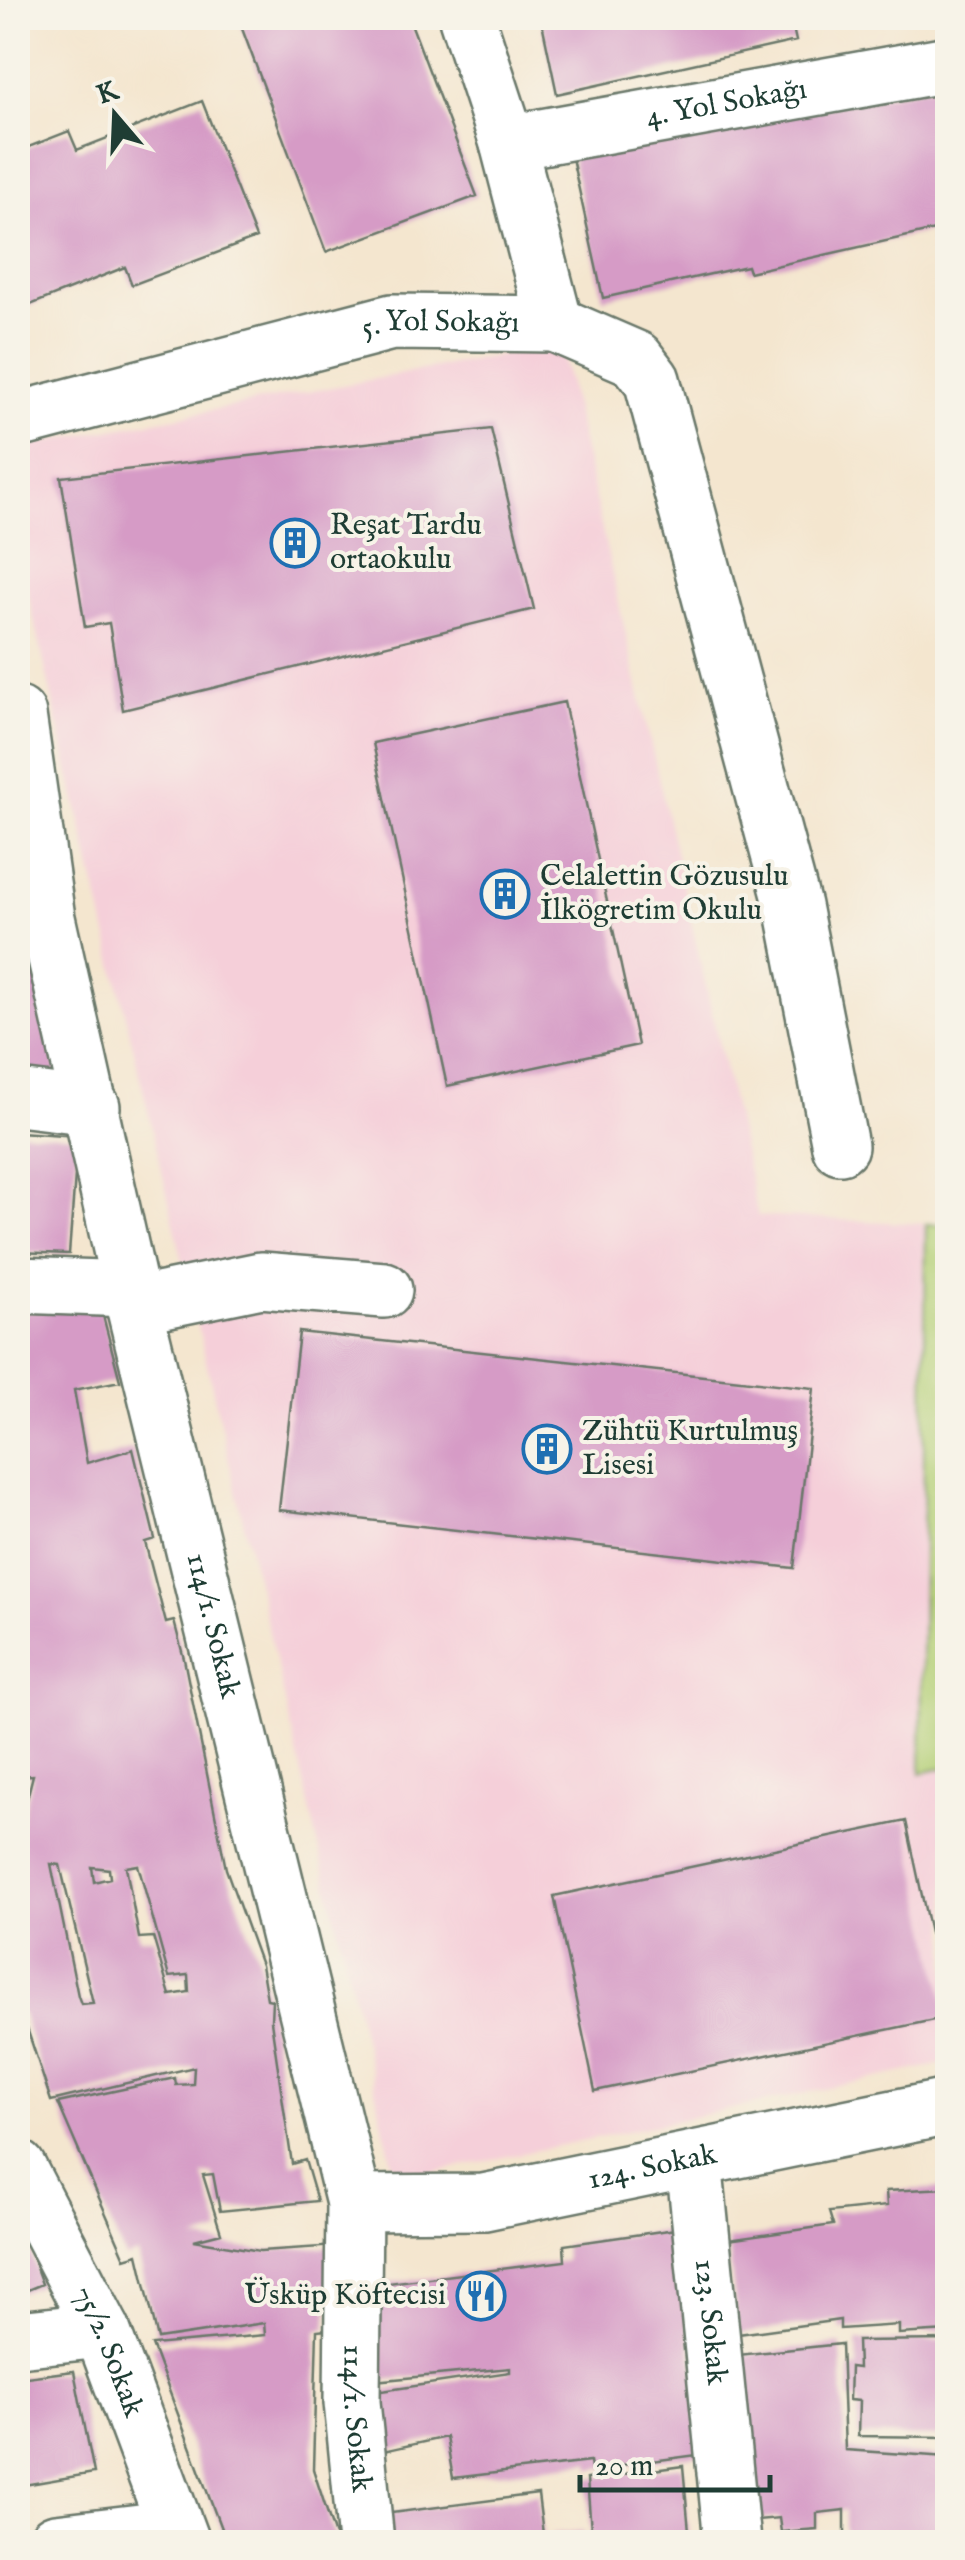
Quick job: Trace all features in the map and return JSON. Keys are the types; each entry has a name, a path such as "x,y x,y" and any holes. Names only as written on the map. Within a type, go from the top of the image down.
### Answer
{"street":[{"name":"5. Yol Sokağı","path":"18,420 392,322 555,324 508,143 467,18"},
{"name":"4. Yol Sokağı","path":"508,143 948,64"},
{"path":"555,324 636,359 652,380 793,906 840,1146"},
{"name":"114/1. Sokak","path":"18,722 32,917 92,1107 132,1298 354,2203 352,2402 366,2542"},
{"path":"18,1098 92,1107"},
{"path":"18,1285 132,1298 261,1280 384,1290"},
{"name":"124. Sokak","path":"354,2203 484,2202 948,2107"},
{"name":"123. Sokak","path":"694,2161 732,2542"},
{"name":"75/2. Sokak","path":"18,2168 102,2330 178,2535"},
{"path":"18,2339 102,2330"},
{"path":"56,2542 178,2535"}],"shaded area":[{"path":"560,344 758,1216 926,1224 921,1772 947,1767 947,2063 396,2180 18,551 18,447"}],"green space":[{"path":"926,1224 948,1225 948,1767 921,1773"}],"building":[{"path":"238,18 409,18 477,196 326,252"},
{"path":"541,18 831,19 793,28 796,41 557,94"},
{"path":"948,83 948,227 749,272 747,266 603,298 572,158"},
{"path":"202,101 256,238 132,285 125,267 18,310 18,151 69,131 77,150"},
{"name":"Reşat Tardu ortaokulu","path":"491,429 534,609 123,710 109,623 85,627 61,477"},
{"name":"Celalettin Gözusulu İlkögretim Okulu","path":"564,702 638,1045 447,1086 373,743"},
{"path":"18,926 33,926 60,1093 18,1088"},
{"path":"18,1132 78,1136 69,1254 18,1252"},
{"path":"101,1308 120,1381 74,1390 87,1463 133,1449 155,1539 145,1542 166,1623 174,1621 184,1659 226,1869 261,1965 267,1999 272,2000 271,2021 292,2164 305,2160 317,2201 220,2211 213,2174 203,2175 221,2233 194,2240 260,2251 336,2246 326,2329 317,2330 313,2469 337,2542 226,2542 152,2345 265,2335 264,2323 158,2339 138,2254 125,2258 58,2103 175,2078 176,2085 193,2084 194,2067 51,2101 22,2013 18,2014 18,1835 33,1775 18,1776 18,1312","holes":["51,1864 60,1865 93,2003 81,2004","138,1865 169,1977 188,1975 189,1992 170,1995 153,1937 139,1938 126,1867","92,1867 109,1869 110,1878 94,1882"]},
{"name":"Zühtü Kurtulmuş Lisesi","path":"299,1332 814,1388 794,1568 279,1510"},
{"path":"906,1821 948,2017 595,2091 554,1896"},
{"path":"948,2188 948,2331 899,2334 899,2325 840,2329 840,2320 738,2334 728,2240 833,2225 829,2212 887,2206 886,2191"},
{"path":"18,2219 42,2284 18,2294"},
{"path":"676,2229 705,2454 591,2469 590,2462 453,2478 446,2437 370,2454 361,2394 510,2372 510,2368 373,2381 380,2284 565,2261 564,2245"},
{"path":"948,2340 948,2437 858,2436 859,2401 849,2400 850,2367 858,2368 857,2341"},
{"path":"841,2344 845,2450 948,2457 948,2542 845,2542 845,2510 817,2513 817,2529 781,2532 779,2518 745,2521 738,2355"},
{"path":"74,2371 94,2473 18,2486 18,2378"},
{"path":"683,2466 690,2542 592,2542 587,2479"},
{"path":"538,2494 544,2542 385,2542 376,2515"},
{"path":"583,2531 585,2542 553,2542 551,2534"}],"place":[{"name":"Reşat Tardu ortaokulu","path":"295,543"},
{"name":"Celalettin Gözusulu İlkögretim Okulu","path":"505,894"},
{"name":"Zühtü Kurtulmuş Lisesi","path":"547,1449"},
{"name":"Üsküp Köftecisi","path":"481,2296"}]}
